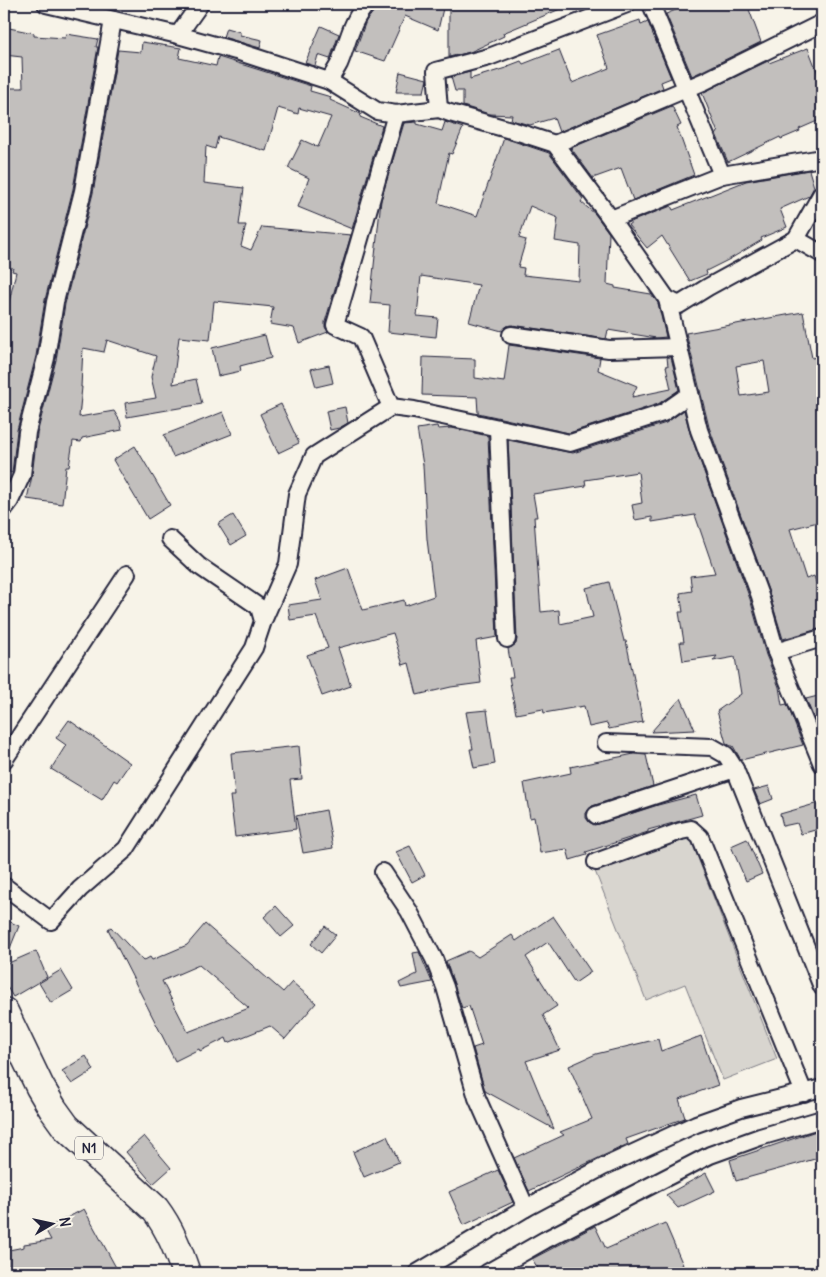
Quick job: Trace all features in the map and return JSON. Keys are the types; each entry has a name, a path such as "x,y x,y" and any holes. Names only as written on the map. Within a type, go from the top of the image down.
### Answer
{"highway":[{"name":"N1","path":"4,1012 40,1087 53,1109 66,1127 155,1210 165,1222 186,1273"}],"street":[{"path":"46,4 178,35 236,51 329,81 376,111 396,114 439,109 555,144 611,219 666,299 699,430 760,596 776,652 822,764"},
{"path":"178,35 187,4"},
{"path":"178,35 200,4"},
{"path":"329,81 339,65 351,29 367,4"},
{"path":"439,109 436,71 489,57 628,4"},
{"path":"651,4 722,175"},
{"path":"4,509 10,502 22,475 27,432 46,358 56,302 83,191 113,20"},
{"path":"555,144 686,88 822,23"},
{"path":"391,407 361,337 334,325 396,114"},
{"path":"611,219 722,175 822,158"},
{"path":"666,299 679,305 796,239 822,193"},
{"path":"796,239 822,254"},
{"path":"511,335 609,349 679,347"},
{"path":"4,886 51,921 80,889 126,849 254,648 288,564 297,494 314,456 391,407 414,410 570,443 662,413 690,394"},
{"path":"498,429 507,639"},
{"path":"170,539 199,566 259,606 263,622"},
{"path":"4,760 127,574"},
{"path":"776,652 822,638"},
{"path":"606,743 712,747 726,755 735,769 822,987"},
{"path":"596,815 735,769"},
{"path":"596,862 681,831 691,829 700,837 804,1093"},
{"path":"383,872 409,911 434,959 445,987 477,1098 526,1208"},
{"path":"417,1273 526,1208 603,1167 696,1124 741,1108 822,1088"},
{"path":"487,1273 545,1240 710,1155 760,1137 822,1119"}],"shaded area":[{"path":"689,835 777,1059 723,1080 685,984 646,1000 595,871"}],"building":[{"path":"377,4 444,4 438,30 405,16 385,61 355,51 366,21 375,10"},
{"path":"449,4 572,4 503,33 504,36 470,52 449,57"},
{"path":"690,4 747,4 761,42 692,76 666,14"},
{"path":"640,20 641,25 648,22 671,78 661,82 663,88 559,132 554,118 530,125 511,120 512,115 489,114 463,106 463,91 455,91 451,77 470,72 470,79 509,67 521,61 523,64 559,50 572,83 609,68 597,35"},
{"path":"321,26 339,34 330,59 318,55 315,66 305,63"},
{"path":"4,27 34,33 34,36 65,38 66,34 98,39 73,189 45,300 36,356 17,430 12,473 4,470 4,394 10,375 4,373 4,323 16,272 12,271 13,268 4,267 4,88 23,88 22,57 4,55"},
{"path":"226,28 240,32 240,35 262,40 260,48 223,37"},
{"path":"142,42 181,48 179,58 216,66 218,57 311,86 310,91 331,97 330,100 361,114 360,117 382,126 352,229 298,207 309,178 288,168 302,140 318,147 331,117 299,108 298,114 278,108 266,151 218,137 215,149 206,146 204,183 244,188 239,225 246,225 241,246 251,250 262,227 351,235 325,322 328,332 299,343 294,328 270,324 273,307 214,301 210,340 179,337 173,384 196,379 202,404 127,417 125,403 156,398 151,377 156,356 107,340 104,352 83,348 79,417 114,411 120,421 122,430 82,438 81,442 73,441 69,467 66,467 62,504 27,499 37,434 56,360 65,304 93,193 118,50 141,52"},
{"path":"808,48 822,84 822,119 799,129 800,131 781,139 780,137 728,162 702,93 768,61 769,63"},
{"path":"400,72 427,79 424,92 396,92"},
{"path":"672,106 681,125 677,127 694,175 633,200 621,168 593,178 571,148"},
{"path":"417,122 417,124 442,131 445,122 463,128 452,154 449,153 438,203 477,216 504,138 549,153 583,199 581,202 595,214 609,233 607,284 615,286 615,288 651,294 658,303 666,337 656,338 608,330 606,339 512,325 507,326 502,331 469,322 479,285 421,276 417,316 438,318 436,337 388,332 390,305 370,303 381,200 404,123","holes":["530,206 558,218 555,241 580,245 579,281 523,275 524,268 518,267 526,240 519,238"]},
{"path":"809,170 814,187 809,196 780,209 787,227 761,238 762,240 706,271 707,274 690,281 662,236 647,248 628,225 633,221 671,206 673,210 746,181"},
{"path":"803,312 812,358 822,356 822,521 790,529 806,579 814,576 822,600 822,628 783,639 769,593 709,427 686,333","holes":["764,361 769,392 741,396 736,366"]},
{"path":"265,335 271,358 240,366 241,371 218,376 212,348"},
{"path":"509,345 600,358 598,370 637,386 632,397 671,389 666,366 668,366 667,357 671,357 679,390 658,404 569,433 478,413 477,397 422,395 423,357 475,359 475,378 504,382"},
{"path":"329,365 333,383 316,387 311,369"},
{"path":"281,404 299,443 278,453 260,414"},
{"path":"345,407 348,423 330,430 326,411"},
{"path":"684,410 690,433 750,599 766,655 779,687 782,705 787,704 803,745 741,760 733,746 726,743 717,711 741,694 735,657 713,661 717,656 683,661 680,642 684,642 679,612 683,612 680,593 692,591 690,576 715,573 695,515 652,522 652,517 635,520 632,505 642,503 638,472 585,480 586,486 533,494 537,517 534,517 541,612 559,610 560,624 593,617 586,588 609,582 624,641 626,641 643,722 609,729 607,723 589,727 584,706 544,713 543,709 516,714 509,677 513,677 508,649 516,644 517,639 508,440 573,453 666,423"},
{"path":"223,412 232,434 173,457 164,435"},
{"path":"437,426 438,429 452,428 488,436 497,637 476,641 481,683 451,687 417,695 409,663 403,665 393,633 338,648 351,686 322,696 307,655 328,648 316,616 290,620 288,605 322,600 315,580 348,568 363,610 404,600 405,606 434,596 427,539 423,465 417,429"},
{"path":"135,446 170,505 148,519 113,460"},
{"path":"233,515 246,536 231,545 218,524"},
{"path":"822,695 822,738 806,699"},
{"path":"681,698 695,730 651,732"},
{"path":"487,710 495,764 474,768 470,749 473,749 466,712"},
{"path":"69,720 130,763 117,782 114,780 102,800 51,769 66,745 56,738"},
{"path":"299,746 302,779 290,780 296,829 235,837 230,796 235,796 231,753"},
{"path":"634,754 646,755 653,786 592,806 586,813 586,818 589,822 594,825 599,824 696,795 702,815 648,830 648,832 586,852 587,855 570,860 567,849 540,853 534,817 530,818 524,783 571,773 570,767"},
{"path":"769,786 773,799 760,804 754,790"},
{"path":"822,802 822,828 801,834 797,823 783,826 780,814"},
{"path":"326,810 333,848 303,853 296,816"},
{"path":"747,839 762,874 746,881 731,846"},
{"path":"410,846 425,875 412,882 396,852"},
{"path":"276,906 294,926 281,937 264,917"},
{"path":"553,916 591,972 575,983 548,942 526,957 557,1006 543,1015 560,1050 526,1061 554,1129 485,1091 473,1048 482,1045 469,1006 462,1008 446,961 469,951 478,957 512,935 516,941"},
{"path":"4,919 19,926 4,963"},
{"path":"205,924 283,992 292,982 316,1003 285,1039 270,1026 228,1043 226,1038 175,1061 108,929 111,927 143,961 150,957 152,960 187,945","holes":["199,965 249,1008 188,1032 162,981"]},
{"path":"325,926 336,935 321,953 311,944"},
{"path":"36,951 47,977 13,997 4,982 4,965"},
{"path":"419,952 432,982 401,988 399,983 417,974 413,953"},
{"path":"61,970 73,990 51,1003 39,983"},
{"path":"701,1036 718,1085 679,1099 685,1118 626,1139 628,1144 529,1191 514,1158 564,1135 560,1132 592,1119 569,1066 596,1054 658,1039 661,1051"},
{"path":"86,1056 94,1070 72,1084 62,1071"},
{"path":"822,1129 822,1157 736,1181 730,1160"},
{"path":"144,1136 171,1168 153,1184 126,1152"},
{"path":"387,1136 399,1162 364,1177 353,1152"},
{"path":"498,1170 513,1202 464,1225 449,1192"},
{"path":"706,1173 715,1191 678,1208 666,1195"},
{"path":"84,1209 119,1273 68,1273 66,1269 40,1273 6,1273 4,1251 24,1247 24,1244 51,1240 45,1229"},
{"path":"665,1223 683,1265 663,1273 541,1273 532,1259 595,1226 606,1249"}]}
